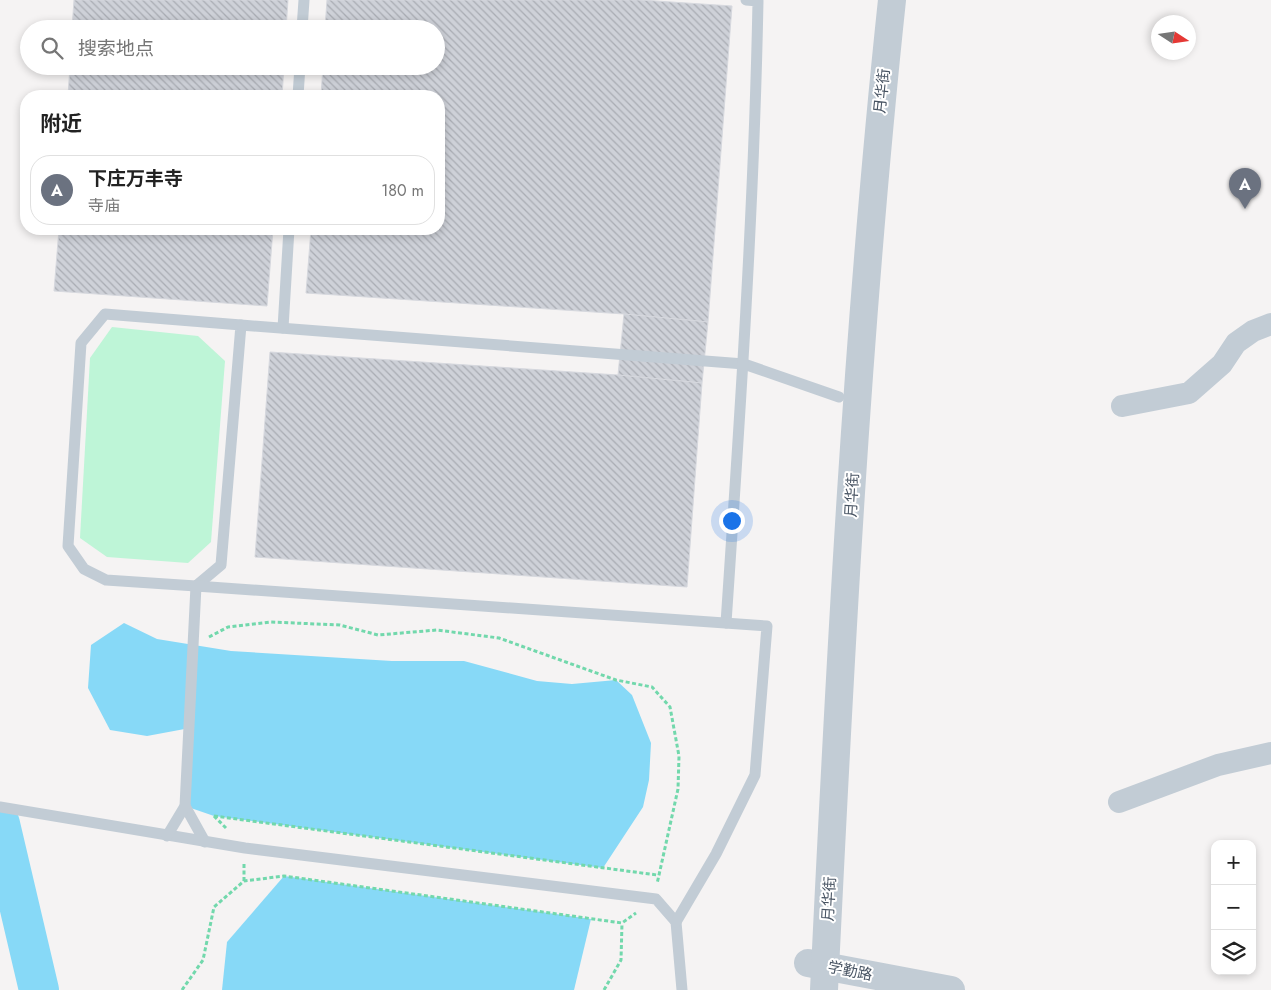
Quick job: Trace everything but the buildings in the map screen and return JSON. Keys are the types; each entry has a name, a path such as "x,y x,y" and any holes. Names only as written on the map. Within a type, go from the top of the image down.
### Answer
{"street":[{"name":"月华街","path":"819,973 839,397 856,159 873,0"},
{"name":"月华街","path":"806,990 819,973 873,180 892,0"},
{"path":"1122,406 1190,394 1222,364 1236,343 1253,331 1271,324"},
{"path":"1119,802 1218,765 1271,753"},
{"name":"学勤路","path":"819,973 951,990"}],"lane":[{"path":"303,20 304,0"},
{"path":"726,624 744,364 755,158 758,1 746,0"},
{"path":"298,90 299,75"},
{"path":"283,328 289,235"},
{"path":"682,990 676,922 716,854 755,775 767,626 106,580 84,569 68,546 80,343 105,314 744,364 839,397"},
{"path":"167,836 185,806 196,586 221,565 241,325"},
{"path":"185,806 205,842"},
{"path":"0,807 64,820 245,848 656,899 676,922"}],"path":[{"path":"194,645 228,627 271,622 340,625 378,635 437,630 499,638 616,680 652,687 670,707 680,756 678,789 657,875 656,899"},
{"path":"185,806 214,816 657,875"},
{"path":"214,816 245,848"},
{"path":"182,990 203,960 214,907 244,881 284,876 622,923 621,960 604,990"}],"green space":[{"path":"112,327 198,336 225,361 211,542 188,563 107,557 80,538 90,358"}],"water":[{"path":"124,623 157,639 231,651 392,661 464,661 537,681 572,684 616,680 632,695 651,743 649,780 643,807 603,868 214,816 185,806 190,728 147,736 110,730 88,688 91,645"},
{"path":"284,876 591,919 574,990 222,990 227,942"}],"waterway":[{"path":"0,824 39,990"}],"place":[{"name":"下庄万丰寺","path":"1245,209"}]}
